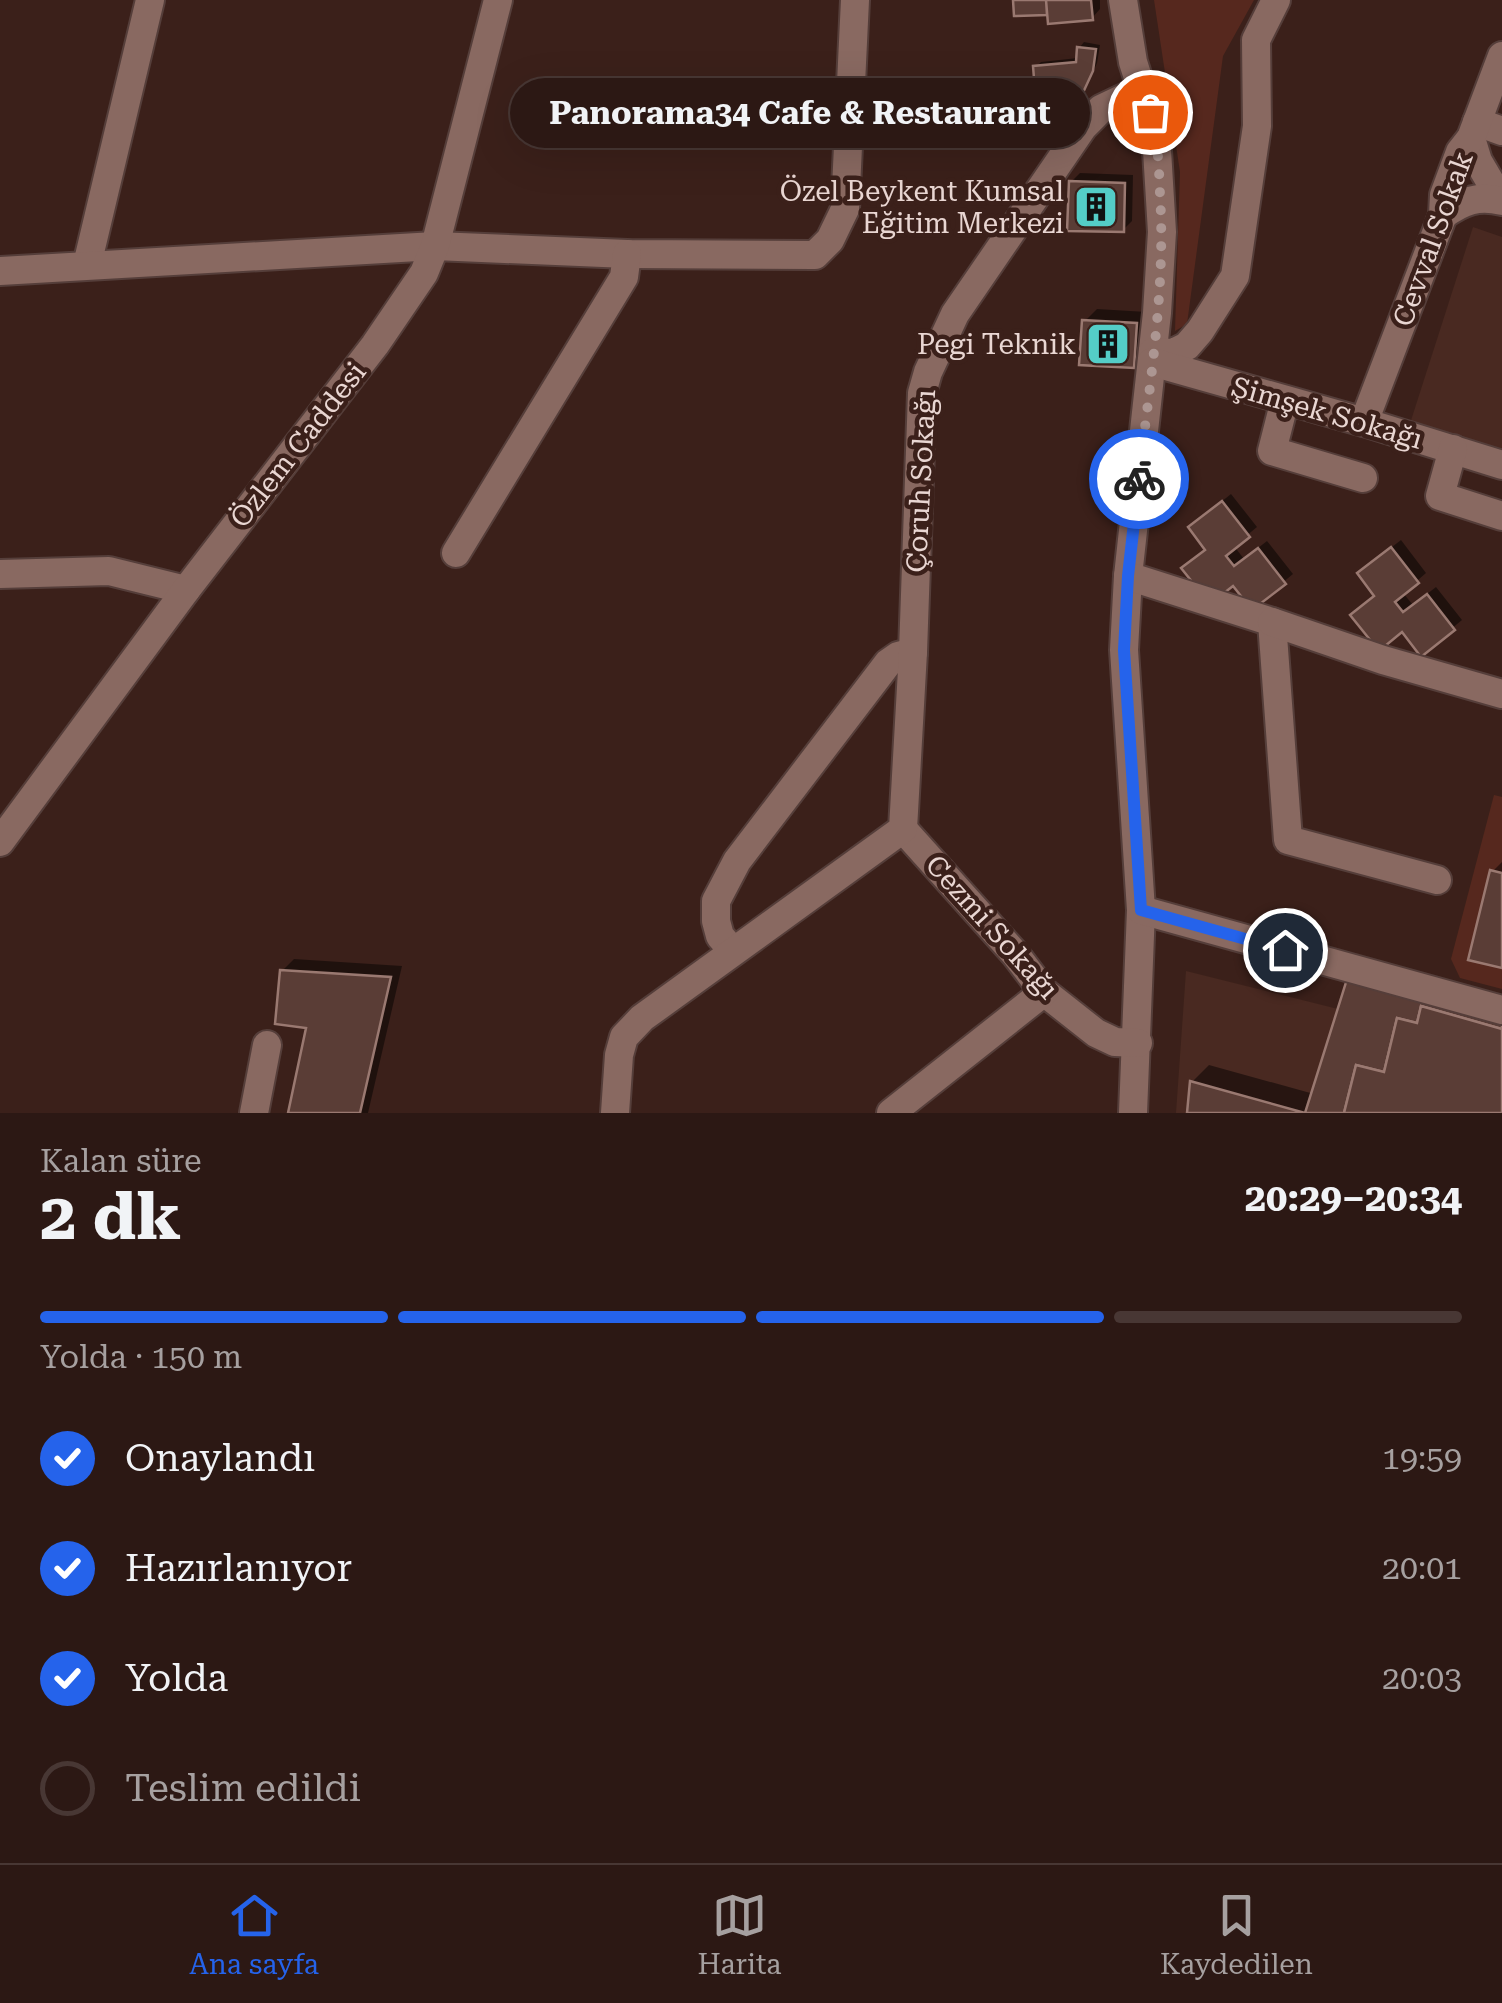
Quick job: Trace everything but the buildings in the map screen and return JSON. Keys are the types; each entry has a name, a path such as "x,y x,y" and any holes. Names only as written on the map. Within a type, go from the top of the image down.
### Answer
{"street":[{"path":"86,266 150,0"},
{"name":"Özlem Caddesi","path":"0,842 186,590 376,345 424,274 436,246 498,0"},
{"path":"0,270 436,246 627,254 815,255 830,240 845,209 854,0"},
{"path":"1123,0 1133,62 1156,134 1162,232 1124,650 1141,910 1133,1113"},
{"path":"1140,0 1148,62 1143,89"},
{"path":"1152,357 1187,346 1235,276 1256,126 1256,40 1276,0"},
{"name":"Cevval Sokak","path":"1364,422 1443,214 1444,195 1460,152 1486,144 1502,56"},
{"name":"Çoruh Sokağı","path":"903,828 922,392 928,372 955,314 1083,127 1101,109 1143,89"},
{"path":"1443,214 1464,200 1501,200 1486,144"},
{"path":"456,553 624,277 627,254"},
{"name":"Şimşek Sokağı","path":"1152,357 1502,465"},
{"path":"1285,400 1272,451 1362,478"},
{"path":"1453,449 1440,496 1502,516"},
{"path":"0,574 109,571 186,590"},
{"path":"1128,576 1383,660 1502,694"},
{"path":"1272,622 1288,840 1437,880"},
{"path":"733,951 720,936 716,901 737,861 888,663 912,652"},
{"path":"615,1113 619,1055 624,1038 642,1018 903,828"},
{"name":"Cezmi Sokağı","path":"903,828 1044,992 1096,1033 1115,1042 1138,1043"},
{"path":"1141,910 1502,1010"},
{"path":"891,1113 1044,992"},
{"path":"254,1113 267,1046"}],"shaded area":[{"path":"1154,0 1254,0 1223,56 1187,324 1175,331 1180,172"},
{"path":"1473,227 1502,237 1502,464 1406,436"},
{"path":"1494,795 1502,797 1502,989 1460,978 1451,959"},
{"path":"1186,971 1502,1050 1502,1113 1176,1113"}],"way so far":[{"path":"1139,479 1158,313 1162,232 1156,134 1150,112"}],"place":[{"name":"Panorama34 Cafe & Restaurant","path":"1150,112"},
{"name":"Özel Beykent Kumsal Eğitim Merkezi","path":"1096,207"},
{"name":"Pegi Teknik","path":"1108,344"}],"route":[{"path":"1139,479 1124,650 1141,910 1285,950"}]}
